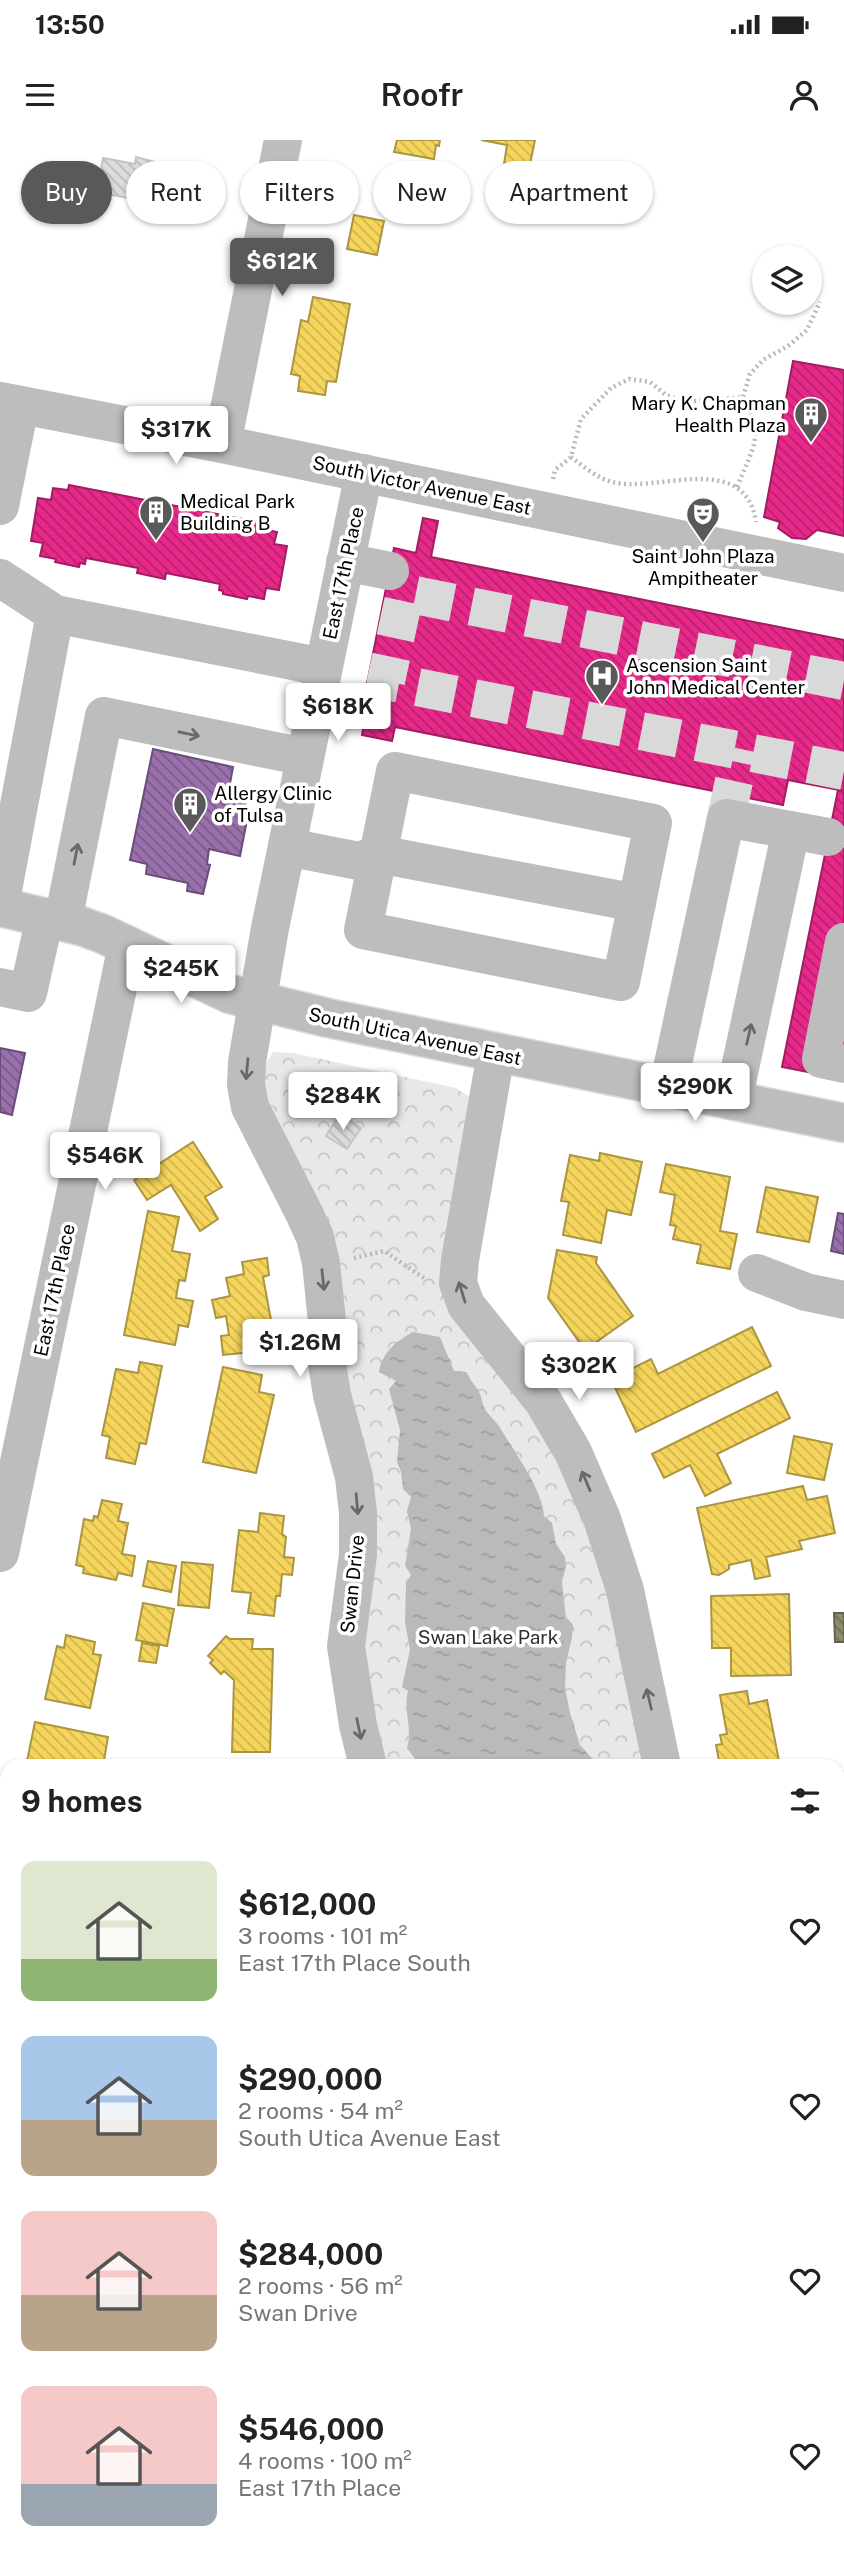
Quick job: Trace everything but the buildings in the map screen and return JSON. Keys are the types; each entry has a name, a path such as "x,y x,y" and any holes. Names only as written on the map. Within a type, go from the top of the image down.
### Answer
{"street":[{"path":"222,444 283,140"},
{"path":"0,506 10,404"},
{"name":"South Victor Avenue East","path":"10,404 222,444 844,573"},
{"name":"East 17th Place","path":"257,1002 364,473"},
{"path":"345,562 390,570"},
{"path":"0,578 55,614 323,667"},
{"path":"0,906 55,614"},
{"path":"0,987 28,993 54,919 104,716 305,757"},
{"path":"395,771 653,823 637,903 621,982 363,930 395,771"},
{"path":"668,1087 726,818 828,837"},
{"path":"733,1101 791,830"},
{"path":"289,837 359,861 378,854 637,903"},
{"name":"South Utica Avenue East","path":"0,906 92,930 208,985 257,1002 844,1123"},
{"path":"844,942 821,1059 844,1064"},
{"name":"East 17th Place","path":"0,1553 13,1425 128,945"},
{"name":"Swan Drive","path":"257,1002 247,1062 246,1086 250,1107 315,1237 321,1263 327,1321 326,1357 332,1395 354,1477 358,1513 358,1555 346,1646 366,1759"},
{"path":"496,1053 458,1283 473,1315 509,1356 551,1413 573,1452 602,1519 625,1590 661,1759"},
{"path":"757,1273 806,1293 844,1300"}],"path":[{"path":"737,487 755,448 755,425 743,397 750,374 764,360 788,346 807,330 814,315"},
{"path":"743,397 686,402 666,395 650,382 629,379 611,388 581,419 570,457 611,482 639,485 699,477 737,487 754,508 758,537 756,554"},
{"path":"321,1263 384,1251 431,1283"}],"green space":[{"name":"Swan Lake Park","path":"273,1052 293,1053 456,1088 474,1100 447,1264 528,1401 593,1528 646,1759 379,1759 360,1667 371,1532 265,1110 264,1067"}],"water":[{"path":"413,1332 440,1337 454,1371 466,1372 479,1391 483,1406 499,1426 539,1494 544,1516 552,1523 556,1544 565,1557 563,1593 566,1617 573,1625 566,1663 565,1688 570,1713 580,1745 593,1759 415,1759 407,1748 408,1691 402,1687 410,1650 405,1622 406,1584 411,1575 405,1566 411,1529 407,1511 411,1497 403,1489 397,1462 400,1430 389,1389 396,1381 379,1372 383,1359 401,1339"}],"tunnel":[{"path":"844,681 405,593 386,681 844,771"},
{"path":"726,818 741,749"}],"place":[{"name":"Mary K. Chapman Health Plaza","path":"811,444"},
{"name":"Medical Park Building B","path":"156,542"},
{"name":"Saint John Plaza Ampitheater","path":"703,544"},
{"name":"Ascension Saint John Medical Center","path":"602,706"},
{"name":"Allergy Clinic of Tulsa","path":"190,834"}]}
